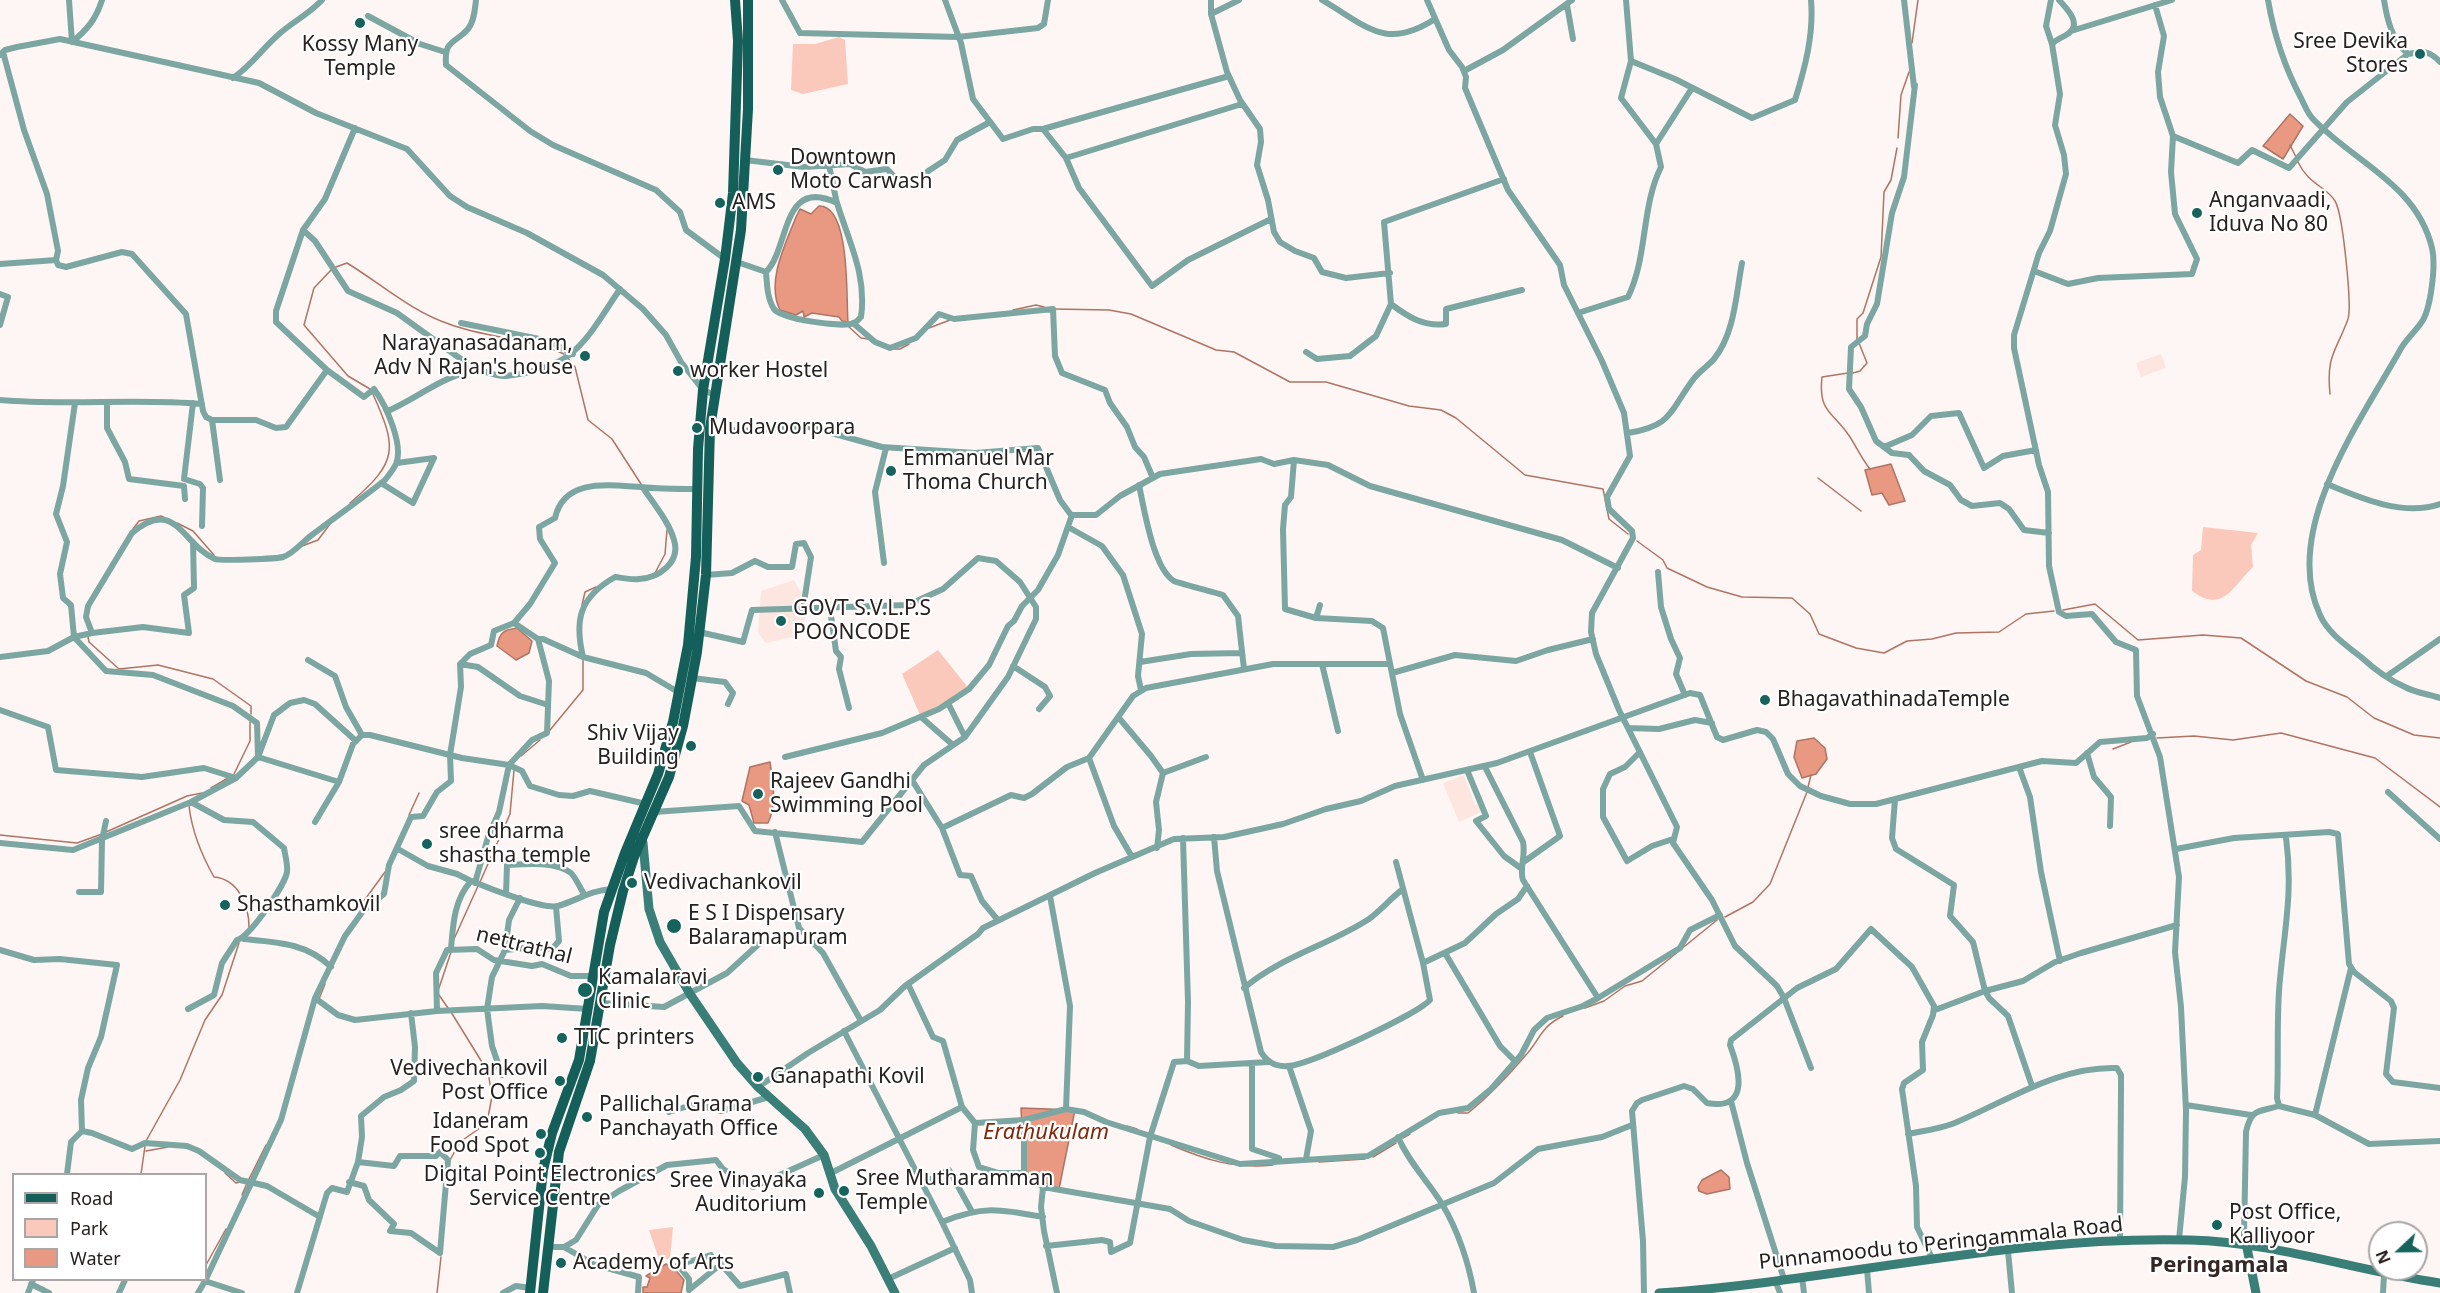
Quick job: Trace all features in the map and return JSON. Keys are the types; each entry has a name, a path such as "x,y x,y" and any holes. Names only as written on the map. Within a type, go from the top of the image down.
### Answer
{"main road":[{"path":"650,808 678,692 693,604 703,390 725,259 735,161 738,41 735,0"},
{"path":"530,1290 543,1170 552,1133 579,1060 604,912 611,889 650,808 669,777 692,678 706,574 710,428 737,262 745,160 748,0"},
{"path":"637,836 649,909 660,942 690,994 738,1064 758,1087 805,1129 824,1155 835,1189 871,1246 895,1293"},
{"path":"543,1293 559,1152 587,1072 616,915 637,836"},
{"name":"Punnamoodu to Peringammala Road","path":"1662,1293 2008,1251 2120,1241 2179,1240 2246,1243 2368,1271"},
{"path":"2246,1243 2256,1293"}],"street":[{"path":"69,0 72,42"},
{"path":"72,42 85,31 97,15 102,0"},
{"path":"233,78 255,60 280,33 305,17 322,0"},
{"path":"476,0 474,16 468,29 452,40 445,52 447,64 530,131 553,145 656,190 680,212 686,230 725,259"},
{"path":"782,0 800,33 958,37 1038,28 1044,24 1048,0"},
{"path":"945,0 958,37 973,99 1003,139 1229,76"},
{"path":"1211,0 1211,14 1229,76 1242,104 1260,129 1261,142 1257,165 1274,232 1280,242 1314,258 1322,272 1346,278 1390,273"},
{"path":"1211,14 1239,0"},
{"path":"1322,0 1386,35 1416,31 1435,19"},
{"path":"1427,0 1449,50 1464,71 1465,88 1504,178 1523,214 1560,265 1562,280 1624,413 1630,456 1607,497 1612,514 1632,531 1633,535 1618,568 1592,613 1593,639 1596,654 1622,717 1677,827 1673,839"},
{"path":"1578,313 1628,297 1636,282 1653,184 1661,167 1656,144 1621,98 1631,62 1626,0"},
{"path":"1631,62 1675,79 1752,118 1795,100 1805,70 1812,16 1811,0"},
{"path":"1904,0 1915,86 1905,177 1892,213 1877,304 1867,324 1865,336 1851,347 1849,389 1861,408 1876,441 1892,453 1909,454 1924,471 1950,485 1961,500 1972,506 2000,503 2009,509 2024,530 2049,533"},
{"path":"2051,0 2046,26 2049,36 2055,41 2061,94 2055,125 2064,155 2066,174 2050,231 2039,253 2013,344 2036,450 2048,492 2049,566 2060,612 2066,616 2092,614 2115,642 2136,650 2137,696 2160,757 2176,849 2179,883 2175,952 2181,1008 2186,1105 2185,1177 2179,1240"},
{"path":"2059,0 2071,13 2073,26 2071,31"},
{"path":"2055,41 2071,31 2172,0"},
{"path":"2268,0 2279,50 2289,76 2310,115 2322,128 2400,191 2429,237 2433,266 2422,322 2402,346 2327,484 2311,539 2312,587 2320,615 2330,631 2387,676 2406,688 2440,698"},
{"path":"2384,0 2391,30 2399,45 2408,54"},
{"path":"1464,71 1503,50 1569,2 1573,39"},
{"path":"2034,271 2068,284 2098,278 2193,274 2197,259 2175,214 2171,172 2173,136 2160,97 2157,72 2164,36 2156,5"},
{"path":"368,16 420,44 445,52"},
{"path":"327,370 286,427 276,428 256,420 212,420 205,414 186,314 132,254 123,252 66,267 58,264 56,260 58,251 47,194 24,130 2,53 60,39 95,49 259,83 316,113 407,149 450,196 468,207 527,233 603,275 643,309 666,335 681,362 703,390 715,395"},
{"path":"2173,136 2238,163 2253,150 2289,168 2347,102 2408,54 2425,50 2432,53 2440,62"},
{"path":"1656,144 1692,88"},
{"path":"1066,158 1242,104"},
{"path":"745,160 804,168 850,164 865,172 886,169 904,187 945,160 957,140 990,122"},
{"path":"92,633 86,617 88,606 132,533 142,525 156,519 182,527 193,542 214,558 226,561 238,558 284,557 381,483 397,463 396,445 388,411 374,389 364,397 296,344 276,322 276,311 303,230 325,199 355,128"},
{"path":"1043,129 1066,158 1078,188 1152,286 1188,260 1271,219"},
{"path":"829,166 837,203 857,258 863,291 861,317 853,323 830,324 786,318 774,310 767,289 766,273 774,265 789,216 797,204 813,198 825,197 837,203"},
{"path":"1306,352 1317,359 1350,356 1376,336 1391,304 1384,222 1504,178"},
{"path":"303,230 315,241 348,291 397,313 476,370 504,376 566,360 584,343 620,289"},
{"path":"0,264 56,260"},
{"path":"737,262 766,273"},
{"path":"1628,433 1644,430 1668,419 1698,373 1714,360 1724,344 1734,311 1742,263"},
{"path":"1391,304 1410,319 1436,325 1446,324 1446,309 1522,290"},
{"path":"0,294 8,297 0,325"},
{"path":"853,323 869,339 890,348 916,338 939,314 954,319 1053,309 1055,356 1062,373 1105,390 1110,403 1127,427 1135,447 1144,457 1153,478"},
{"path":"461,322 549,341 573,354"},
{"path":"388,411 438,382 476,370"},
{"path":"0,400 45,404 107,402 202,404"},
{"path":"107,402 107,428 125,462 129,479 184,486 185,499"},
{"path":"75,403 67,465 56,514 67,542 60,574 63,598 71,605 74,637 106,671 153,675 233,706 257,723 258,757"},
{"path":"193,403 184,479 200,484 203,488 202,526"},
{"path":"1884,447 1912,435 1931,416 1959,413 1984,468 2003,456 2036,450"},
{"path":"212,420 220,480"},
{"path":"710,428 742,431 806,426 886,448 975,453 1038,448 1060,500 1072,515"},
{"path":"884,563 874,492 886,448"},
{"path":"381,483 413,503 434,458 397,463"},
{"path":"1072,515 1096,515 1139,485 1160,474 1261,459 1274,464 1294,460 1328,465 1370,486 1562,540 1618,568"},
{"path":"1294,460 1291,497 1285,505 1283,530 1285,609 1316,618 1377,622 1384,632 1388,664 1400,714 1423,780"},
{"path":"207,1277 225,1244 251,1182 282,1120 315,998 351,927 363,911 384,894 389,865 411,817 423,816 437,792 451,781 450,755 461,687 460,664 470,654 491,645 494,631 514,623 530,604 555,563 540,539 539,527 555,518 562,500 596,484 697,489"},
{"path":"2327,484 2374,503 2428,508 2440,504"},
{"path":"1139,485 1149,531 1162,566 1174,581 1223,595 1238,616 1240,653 1244,669"},
{"path":"584,657 578,628 589,595 615,577 639,579 652,576 666,569 674,559 675,542 643,488"},
{"path":"785,757 882,733 921,717 969,689 989,665 1004,632 1031,597 1058,555 1072,515"},
{"path":"1068,527 1102,546 1123,575 1142,634 1138,676 1141,690"},
{"path":"0,657 48,651 74,637 92,633 143,627 189,633 184,595 194,588 193,542"},
{"path":"706,574 732,573 755,561 768,567 792,567 796,544 804,543 811,557 803,609"},
{"path":"315,822 339,782 356,741 362,735 370,735 450,755 512,767 522,771 530,786 559,795 573,796 590,791 650,808 739,806 756,831 862,842 924,765 965,737 1013,666 1036,619 1036,607 1020,582 996,561 978,558 943,589 908,605 752,610 743,642 699,632"},
{"path":"1658,572 1661,607 1671,639 1680,658 1676,674 1685,695"},
{"path":"1316,618 1320,605"},
{"path":"830,609 836,651 841,657 839,669 849,708"},
{"path":"514,623 538,639 543,639 584,657 646,673 678,692"},
{"path":"452,949 453,921 461,891 476,883 488,837 499,812 512,767 532,740 547,734 549,681 538,639"},
{"path":"1392,673 1455,655 1516,662 1548,650 1593,639"},
{"path":"2387,676 2440,639"},
{"path":"1140,662 1191,654 1240,653"},
{"path":"309,660 335,676 346,707 362,735"},
{"path":"460,664 478,667 520,696 548,705"},
{"path":"942,828 1011,795 1024,798 1067,767 1089,758 1133,696 1141,690 1273,664 1388,664"},
{"path":"1322,664 1338,731"},
{"path":"1013,666 1045,687 1050,696 1039,709"},
{"path":"692,678 724,682 733,693 728,704"},
{"path":"758,1087 880,1010 908,984 997,919 1132,857 1183,838 1246,833 1283,824 1326,809 1361,801 1395,786 1485,766 1530,752 1685,695 1700,695 1715,734 1723,740 1757,730 1770,734 1793,780 1821,796 1850,804 1876,804 2042,761 2076,762 2100,742 2147,738 2153,734"},
{"path":"0,843 73,850 191,802 236,778 258,757 274,715 290,703 304,700 325,710 356,741"},
{"path":"948,703 965,737"},
{"path":"0,710 48,727 57,770 142,777 204,768 236,778"},
{"path":"921,717 953,745"},
{"path":"1119,718 1152,756 1162,773 1156,802 1160,830 1157,848"},
{"path":"1628,728 1659,729 1695,720 1710,723"},
{"path":"1525,861 1560,836 1530,752"},
{"path":"1640,752 1625,767 1611,774 1603,789 1603,817 1627,861 1652,846 1673,839"},
{"path":"2087,753 2094,777 2111,797 2110,826"},
{"path":"258,757 339,782"},
{"path":"1162,773 1206,757"},
{"path":"1089,758 1114,826 1132,857"},
{"path":"1485,766 1523,842 1525,861 1521,875 1598,998"},
{"path":"2019,767 2030,797 2041,872 2060,961"},
{"path":"1467,770 1486,816 1476,820 1504,856 1522,868"},
{"path":"912,780 942,828 960,875 971,876 982,901 997,919"},
{"path":"2388,792 2440,839"},
{"path":"1894,799 1892,838 1896,849 1954,885 1949,913 1972,942 1989,998 2008,1016 2032,1086"},
{"path":"191,802 224,820 253,822 284,848 287,873 254,928 244,939"},
{"path":"79,892 101,892 102,840 106,821"},
{"path":"775,832 799,928 823,953 861,1021"},
{"path":"2176,849 2234,838 2286,837 2329,832 2338,834 2351,968 2314,1115"},
{"path":"1214,837 1217,871 1245,988 1261,1052 1268,1062"},
{"path":"2279,1106 2277,1098 2279,981 2289,906 2290,872 2286,837"},
{"path":"1183,838 1188,1002 1187,1061"},
{"path":"1673,839 1720,915 1735,945 1777,986 1784,998 1810,1068"},
{"path":"398,849 428,866 506,894 556,907 593,890 611,889"},
{"path":"1046,1246 1102,1240 1110,1242 1111,1252 1130,1243 1150,1137 1174,1062 1187,1061 1199,1066 1268,1062 1289,1066 1328,1055 1428,1003 1430,996 1424,963 1396,862"},
{"path":"506,894 507,865 555,867 571,873 584,894"},
{"path":"1424,963 1465,942 1496,914 1518,899 1527,886"},
{"path":"1245,988 1262,972 1310,951 1370,918 1384,903 1404,889"},
{"path":"1050,896 1070,1006 1066,1109"},
{"path":"502,1076 492,1046 487,1009 492,977 505,950 509,920 520,898"},
{"path":"505,950 536,947 552,949 559,941 556,907"},
{"path":"975,1123 1024,1120 1066,1109 1084,1112 1150,1137 1240,1164 1368,1156 1439,1113 1468,1108 1491,1089 1515,1061 1534,1030 1547,1018 1559,1012 1583,1006 1598,998 1680,948 1690,930 1720,915"},
{"path":"1935,1011 1985,991 2023,981 2060,961 2177,925"},
{"path":"1644,1293 1643,1241 1632,1125 1632,1112 1637,1103 1678,1087 1693,1089 1707,1103 1731,1101 1736,1096 1741,1077 1730,1041 1807,982 1836,969 1871,929 1912,967 1927,990 1935,1011 1922,1042 1923,1070 1902,1086 1916,1186 1917,1227 1933,1260"},
{"path":"188,1009 214,995 222,963 237,940 289,943 320,956 331,967"},
{"path":"601,1004 664,1007 727,973 761,942"},
{"name":"nettrathal","path":"437,1011 436,973 447,950 477,949 500,961 532,966 542,964 571,976 593,976"},
{"path":"0,950 34,960 60,959 117,965 104,1027 88,1068 83,1090 82,1131 71,1142 67,1173"},
{"path":"1445,953 1500,1046 1515,1061"},
{"path":"2351,968 2394,1004 2395,1012 2385,1068 2389,1080 2440,1088"},
{"path":"908,984 933,1037 943,1041 962,1107 975,1123 973,1150 979,1167 999,1173 1023,1173 1043,1187 1170,1209 1189,1221 1243,1240 1276,1246 1325,1247 1357,1240 1494,1184 1538,1149 1602,1137 1632,1125"},
{"path":"315,998 338,1015 355,1020 384,1019 394,1015 454,1010 542,1006 588,1009"},
{"path":"297,1293 327,1193 332,1188 347,1192 358,1162 362,1137 361,1116 384,1096 401,1090 414,1081 415,1047 411,1013"},
{"path":"844,1031 901,1138 955,1248 970,1280 972,1293"},
{"path":"1252,1063 1252,1149 1282,1160"},
{"path":"1289,1066 1311,1131 1306,1159"},
{"path":"1908,1134 1951,1124 2032,1086 2084,1070 2118,1070 2121,1088 2120,1241"},
{"path":"669,1112 695,1104 721,1111 770,1096"},
{"path":"1731,1101 1780,1280 1780,1293"},
{"path":"2186,1105 2251,1115 2279,1106 2314,1115 2369,1144 2440,1141"},
{"path":"831,1173 962,1107"},
{"path":"2246,1243 2244,1236 2246,1132 2251,1115"},
{"path":"1023,1173 1024,1120"},
{"path":"82,1131 132,1149 145,1143 188,1146 214,1161 226,1172 267,1186 320,1217"},
{"path":"1398,1137 1418,1172 1443,1205 1469,1267 1474,1293"},
{"path":"349,1182 364,1186 369,1200 394,1224 390,1231 411,1233 440,1253 448,1160 440,1152 436,1156 400,1156 394,1166 358,1162"},
{"path":"548,1247 564,1247 576,1240 598,1205 667,1165 716,1160 723,1168 753,1187 824,1155"},
{"path":"923,1183 949,1170 971,1210"},
{"path":"1043,1187 1046,1246 1057,1293"},
{"path":"942,1222 971,1210 996,1210 1043,1216"},
{"path":"564,1247 593,1264 639,1277 638,1293"},
{"path":"888,1279 955,1248"},
{"path":"2008,1251 2012,1293"},
{"path":"690,1290 689,1279 682,1266 697,1257 711,1255"},
{"path":"690,1290 721,1264 740,1286 786,1274 790,1293"},
{"path":"1867,1269 1869,1293"},
{"path":"1802,1277 1804,1293"},
{"path":"207,1279 242,1293"},
{"path":"28,1293 32,1282 49,1293"},
{"path":"503,1293 516,1286 530,1290"},
{"path":"690,1290 700,1293"}],"shaded area":[{"path":"2161,354 2166,368 2141,377 2136,363"},
{"name":"GOVT S.V.L.P.S POONCODE","path":"794,580 810,608 797,636 766,643 758,633 761,591"},
{"path":"1464,775 1475,805 1478,804 1481,812 1459,822 1443,783"}],"green space":[{"path":"839,37 845,40 848,84 803,94 791,90 793,44 815,44"},
{"path":"2203,527 2258,533 2251,545 2253,567 2233,589 2219,599 2212,600 2192,591 2193,555 2201,550"},
{"path":"938,650 970,690 938,712 921,717 902,674"},
{"path":"673,1227 670,1259 659,1259 649,1230"}],"water":[{"path":"2290,114 2303,126 2283,159 2263,146"},
{"path":"819,206 829,210 837,221 842,236 848,322 842,321 839,317 812,313 804,317 803,311 796,315 780,310 776,299 776,276 782,251 796,217 800,209 811,214"},
{"path":"1891,464 1905,501 1889,505 1882,493 1872,495 1865,470"},
{"path":"517,628 532,641 529,653 516,660 497,646 503,632"},
{"path":"1814,738 1825,748 1827,759 1816,774 1802,778 1794,757 1797,741"},
{"name":"Rajeev Gandhi Swimming Pool","path":"770,762 774,793 773,809 768,823 754,823 749,805 742,801 750,767"},
{"name":"Erathukulam","path":"1021,1108 1075,1110 1059,1189 1024,1173"},
{"path":"1721,1170 1729,1177 1730,1189 1707,1194 1699,1191 1698,1187 1702,1180"},
{"path":"666,1264 673,1267 684,1280 681,1293 643,1293 643,1287 647,1287 650,1278 646,1276"}],"waterway":[{"path":"1912,43 1918,0"},
{"path":"1898,138 1901,95 1909,72"},
{"path":"2290,145 2296,157"},
{"path":"1857,339 1857,319 1863,313 1881,257 1884,192 1891,180 1897,148"},
{"path":"2298,162 2307,175 2335,201 2344,241 2349,311 2329,370 2330,394"},
{"path":"336,267 347,263 409,305 435,319 463,329 536,345 564,354"},
{"path":"332,269 314,288 304,325 348,376 370,389"},
{"path":"1013,310 1036,305 1044,307"},
{"path":"1054,309 1109,310 1131,314 1216,350 1234,352 1290,382 1326,382 1409,406 1441,410 1456,418 1525,475 1603,489 1609,519 1628,534"},
{"path":"929,328 950,320"},
{"path":"848,326 861,338 868,339"},
{"path":"1853,373 1860,371 1867,363 1859,343"},
{"path":"894,349 900,349 909,344"},
{"path":"567,357 575,367 588,420 612,439 641,484"},
{"path":"1848,373 1822,377 1822,398 1828,411 1844,428 1870,469"},
{"path":"350,503 377,476 389,454 386,428 372,392"},
{"path":"1818,478 1861,511"},
{"path":"133,529 139,521 161,516 165,518"},
{"path":"177,523 193,531 214,555"},
{"path":"302,546 318,540 330,524"},
{"path":"655,573 665,554 667,530"},
{"path":"1637,541 1663,560 1667,568 1707,587 1742,597 1792,598 1810,614 1819,634 1856,648 1884,653 1907,641 1932,639 1956,633 1999,632 2026,614 2054,611"},
{"path":"582,605 585,592 596,587"},
{"path":"2063,610 2095,604 2138,640 2203,635 2241,638 2306,681 2347,697 2374,718 2414,735 2440,738"},
{"path":"88,637 89,642 119,669 158,665 213,679 251,706 251,714"},
{"path":"550,730 583,690 583,660"},
{"path":"234,774 250,741 250,722"},
{"path":"2157,738 2194,736 2233,740 2281,733 2375,758 2440,807"},
{"path":"521,756 540,740"},
{"path":"2113,749 2131,742"},
{"path":"480,882 510,814 514,770"},
{"path":"1808,787 1811,775"},
{"path":"211,788 228,778"},
{"path":"1725,917 1753,902 1770,884 1807,792"},
{"path":"106,832 187,796 202,793"},
{"path":"409,815 419,793"},
{"path":"189,806 195,834 205,860 214,877 230,883 240,894 247,910 249,927"},
{"path":"0,835 77,843 102,834"},
{"path":"361,910 361,905 385,872"},
{"path":"454,939 478,886"},
{"path":"1585,1008 1604,1001 1625,986 1642,981 1717,920"},
{"path":"146,1141 180,1080 205,1020 222,995 239,943"},
{"path":"439,988 451,952"},
{"path":"319,999 325,984"},
{"path":"439,995 448,1008"},
{"path":"450,1160 460,1142 487,1123 492,1096 488,1072 451,1012"},
{"path":"1458,1113 1468,1113 1483,1100 1518,1064 1545,1029 1563,1016"},
{"path":"1127,1126 1137,1129"},
{"path":"1403,1138 1410,1134"},
{"path":"1373,1157 1396,1143"},
{"path":"249,1179 266,1145"},
{"path":"1171,1145 1220,1162 1246,1166 1273,1165"},
{"path":"141,1173 145,1146"},
{"path":"146,1151 168,1147"},
{"path":"1319,1162 1365,1159"},
{"path":"225,1173 236,1183 240,1182"},
{"path":"242,1195 247,1183"},
{"path":"207,1263 226,1229"},
{"path":"437,1293 441,1257"}],"place":[{"name":"Kossy Many Temple","path":"360,23"},
{"name":"Sree Devika Stores","path":"2420,54"},
{"name":"Downtown Moto Carwash","path":"778,170"},
{"name":"AMS","path":"720,203"},
{"name":"Anganvaadi, Iduva No 80","path":"2197,213"},
{"name":"Narayanasadanam, Adv N Rajan's house","path":"585,356"},
{"name":"worker Hostel","path":"678,371"},
{"name":"Mudavoorpara","path":"697,428"},
{"name":"Emmanuel Mar Thoma Church","path":"891,471"},
{"name":"GOVT S.V.L.P.S POONCODE","path":"781,621"},
{"name":"BhagavathinadaTemple","path":"1765,700"},
{"name":"Shiv Vijay Building","path":"691,746"},
{"name":"Rajeev Gandhi Swimming Pool","path":"758,794"},
{"name":"sree dharma shastha temple","path":"427,844"},
{"name":"Vedivachankovil","path":"632,883"},
{"name":"Shasthamkovil","path":"225,905"},
{"name":"E S I Dispensary Balaramapuram","path":"674,926"},
{"name":"Kamalaravi Clinic","path":"585,990"},
{"name":"TTC printers","path":"562,1038"},
{"name":"Ganapathi Kovil","path":"758,1077"},
{"name":"Vedivechankovil Post Office","path":"560,1081"},
{"name":"Pallichal Grama Panchayath Office","path":"587,1117"},
{"name":"Idaneram Food Spot","path":"541,1134"},
{"name":"Digital Point Electronics Service Centre","path":"540,1153"},
{"name":"Sree Mutharamman Temple","path":"844,1191"},
{"name":"Sree Vinayaka Auditorium","path":"819,1193"},
{"name":"Post Office, Kalliyoor","path":"2217,1225"},
{"name":"Academy of Arts","path":"561,1263"}],"district":[{"name":"Peringamala","path":"2219,1266"}]}
